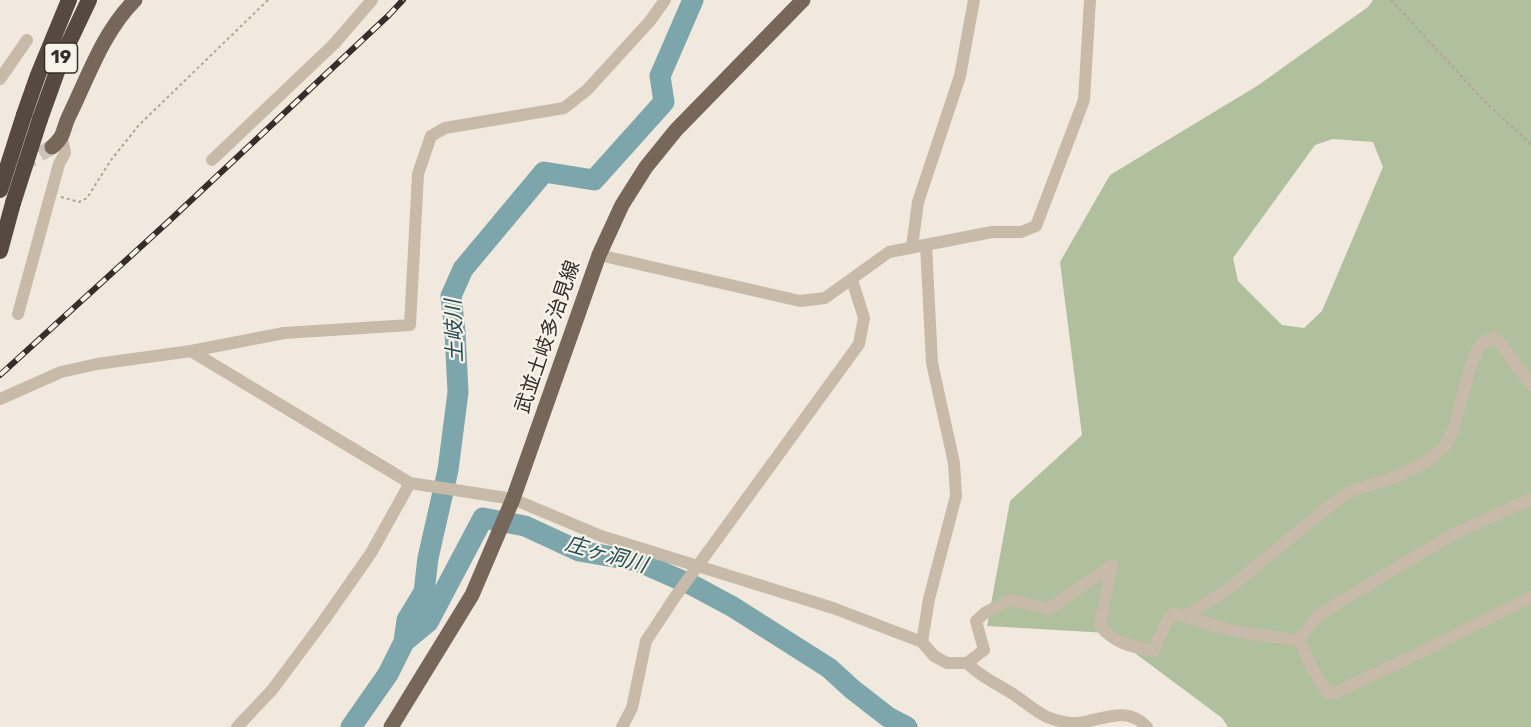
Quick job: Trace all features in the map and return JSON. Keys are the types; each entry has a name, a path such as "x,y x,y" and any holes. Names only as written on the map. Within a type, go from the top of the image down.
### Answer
{"highway":[{"name":"19","path":"0,251 32,117 38,75 69,0"},
{"name":"19","path":"0,190 32,117 89,0"}],"main road":[{"path":"57,143 98,52 120,15 135,0"},
{"name":"武並土岐多治見線","path":"391,727 472,595 498,535 598,255 622,205 646,167 676,130 803,0"}],"street":[{"path":"212,160 334,44 372,0"},
{"path":"0,399 70,370 98,364 191,351 284,333 410,326 418,174 431,135 445,128 564,108 587,90 650,21 665,0"},
{"path":"912,247 918,202 960,76 974,0"},
{"path":"598,255 800,302 825,298 889,252 992,232 1021,232 1036,226 1084,100 1090,0"},
{"path":"0,79 27,40"},
{"path":"18,314 59,164 65,153 57,143"},
{"path":"922,642 929,599 956,496 954,463 932,363 926,245"},
{"path":"622,727 632,708 646,641 698,565 859,344 864,318 852,280"},
{"path":"1187,615 1227,590 1349,492 1395,477 1416,467 1426,462 1445,446 1454,428 1471,364 1481,344 1493,338 1498,340 1531,385"},
{"path":"191,351 410,483 510,501 601,536 832,608 922,642 934,656 947,663 967,663 984,650 976,621 987,612 1010,600 1049,609 1112,565 1100,625 1106,635 1130,647 1153,651 1167,621 1173,614 1187,615 1215,626 1250,635 1298,640"},
{"path":"237,727 272,690 322,623 370,553 410,483"},
{"path":"1298,640 1319,615 1386,574 1454,534 1531,500"},
{"path":"1298,640 1328,693 1337,692 1531,597"},
{"path":"967,663 980,676 1008,691 1047,717 1076,723 1107,716 1128,715 1142,721 1147,727"}],"path":[{"path":"51,194 79,202 87,198 111,160 139,125 268,0"},
{"path":"1391,0 1484,101 1531,144"}],"green space":[{"path":"1373,0 1531,0 1531,727 1228,727 1222,718 1108,633 987,626 1010,501 1082,435 1060,262 1110,175 1257,86 1368,7","holes":["1333,139 1373,142 1383,167 1322,311 1304,328 1282,325 1238,281 1233,258 1315,145"]}],"waterway":[{"name":"土岐川","path":"351,727 388,674 404,642 407,620 424,592 428,558 448,470 458,392 451,296 463,269 544,172 594,180 664,102 660,76 693,0"},
{"name":"庄ヶ洞川","path":"404,642 428,622 483,518 525,526 579,551 637,561 694,586 733,607 829,668 888,717 907,727"}],"tunnel":[{"path":"20,166 52,147"}],"railway":[{"path":"0,375 168,222 403,0"}]}
